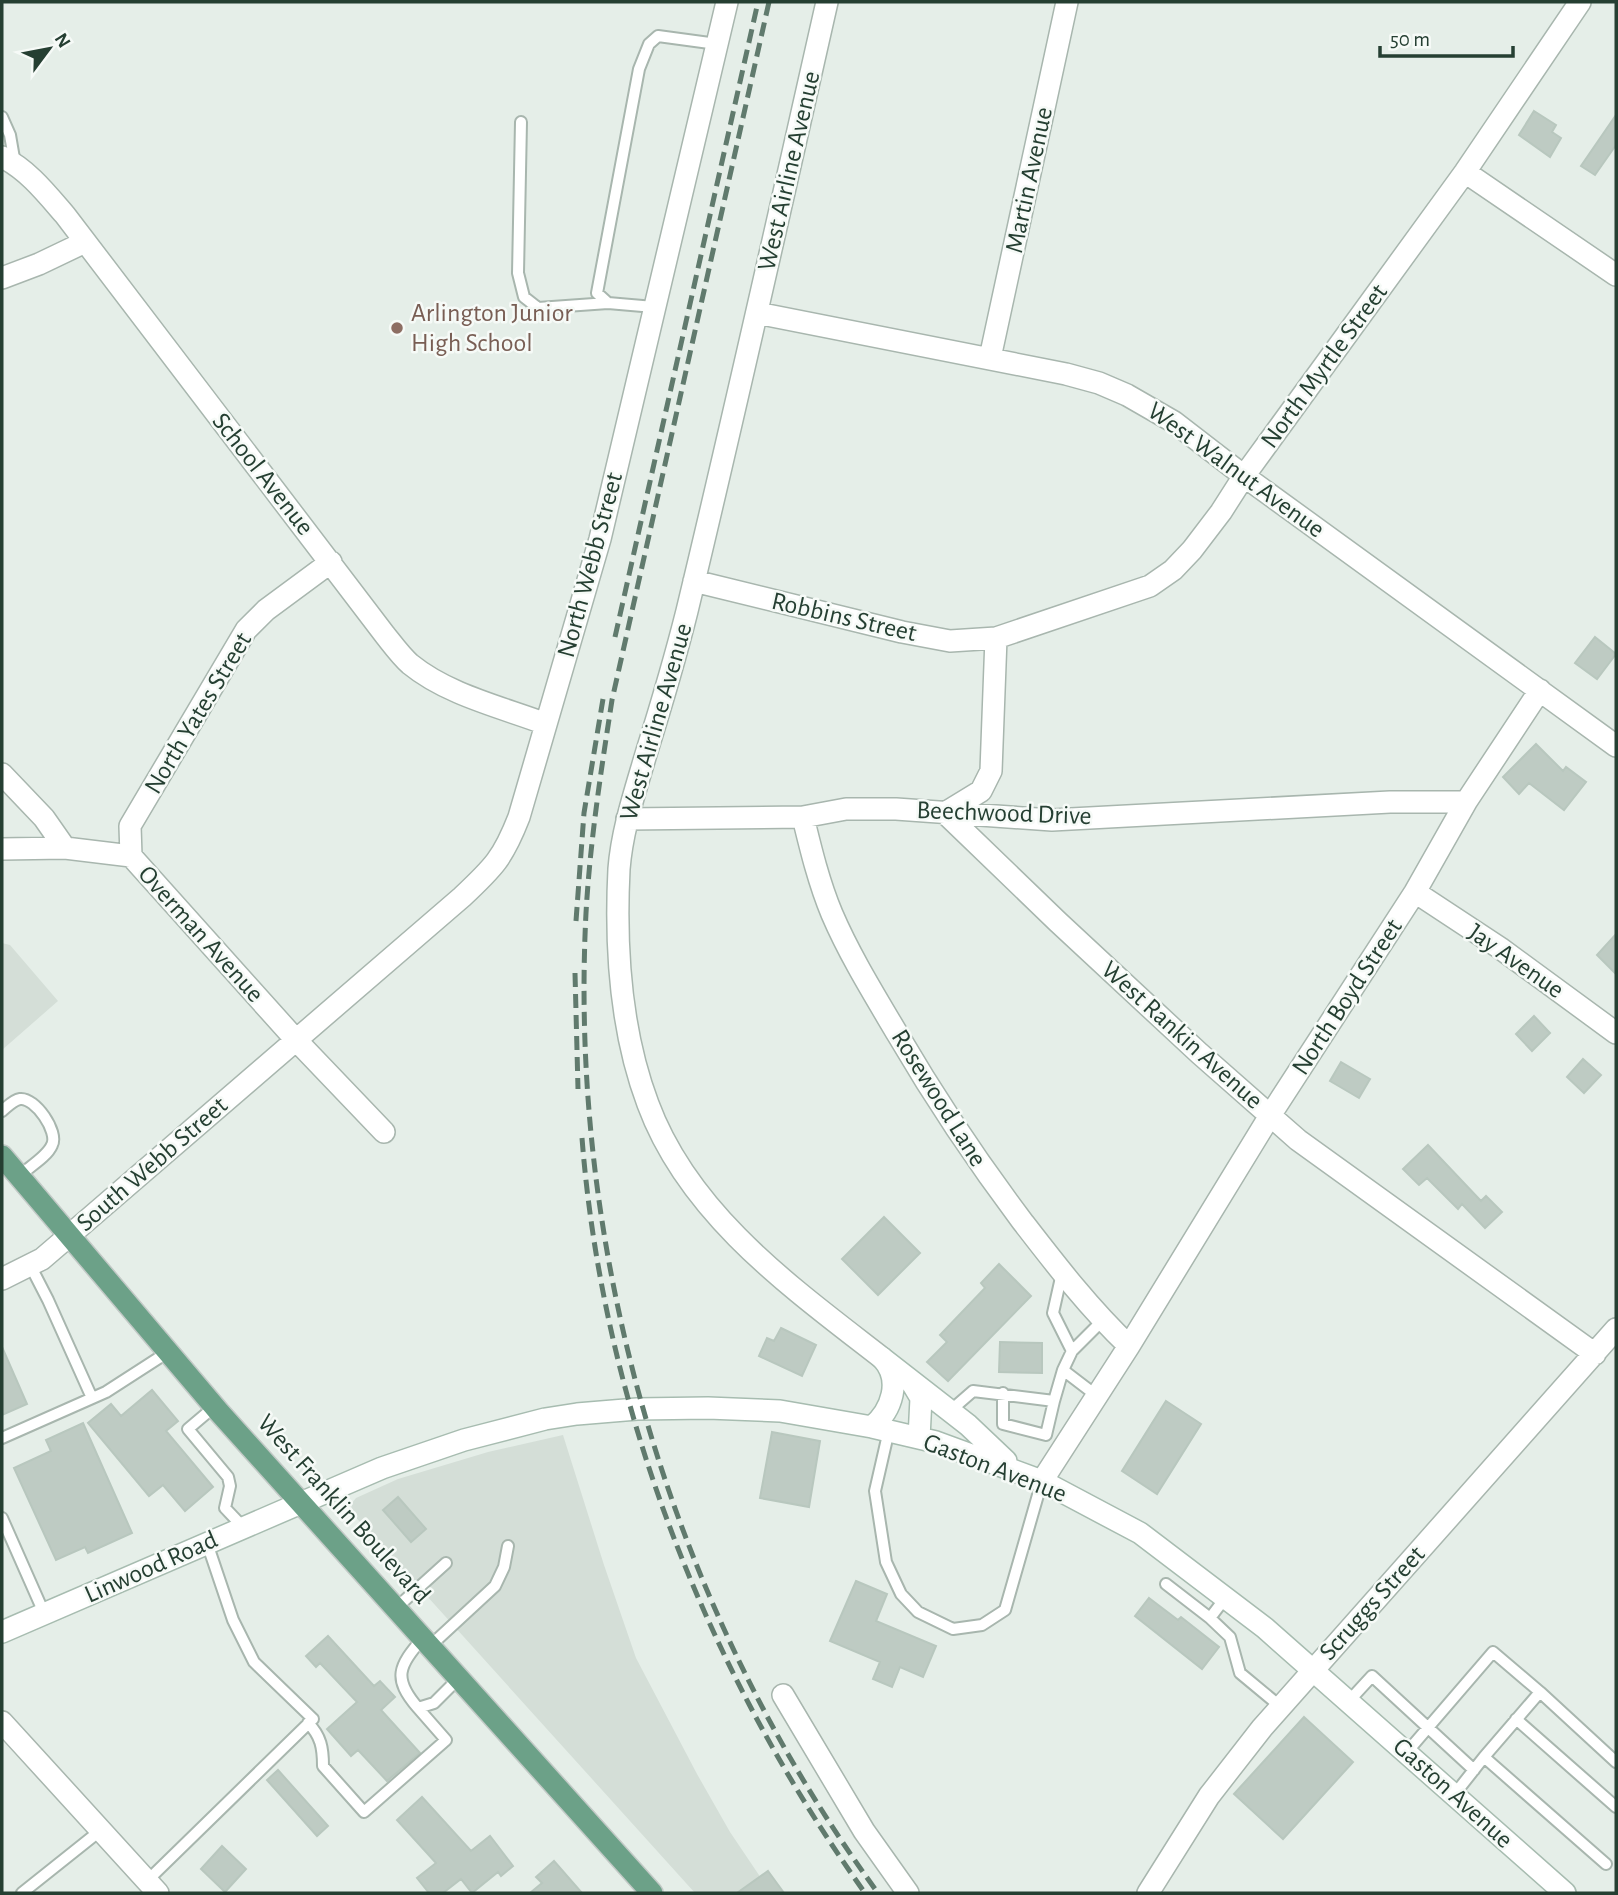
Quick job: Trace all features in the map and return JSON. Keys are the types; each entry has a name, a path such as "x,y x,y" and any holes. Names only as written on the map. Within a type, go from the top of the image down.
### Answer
{"main road":[{"name":"West Franklin Boulevard","path":"2,1156 214,1407 652,1893"}],"street":[{"name":"North Webb Street","path":"296,1040 492,870 506,851 519,817 600,539 727,2"},
{"name":"West Airline Avenue","path":"827,2 694,581 675,658 627,819 619,867 621,985 632,1057 648,1107 668,1150 692,1186 741,1240 796,1291 968,1425 994,1452 1021,1473"},
{"name":"Martin Avenue","path":"990,358 1067,2"},
{"name":"North Myrtle Street","path":"996,638 1150,586 1173,570 1192,550 1465,172 1580,2"},
{"name":"School Avenue","path":"13,163 65,215 384,635 409,663 457,692 546,724"},
{"path":"1465,172 1616,275"},
{"path":"2,278 85,242"},
{"name":"West Walnut Avenue","path":"757,313 1066,374 1127,395 1174,422 1244,476 1616,746"},
{"name":"North Yates Street","path":"131,856 131,826 230,653 246,630 266,610 331,562"},
{"name":"Robbins Street","path":"694,581 950,641 996,638"},
{"path":"945,813 981,791 991,771 996,638"},
{"name":"North Boyd Street","path":"1042,1481 1129,1346 1271,1114 1415,892 1466,802 1540,690"},
{"path":"2,774 44,818 65,848"},
{"name":"Beechwood Drive","path":"627,819 803,817 846,809 896,808 1052,820 1390,802 1466,802"},
{"name":"West Rankin Avenue","path":"945,813 1199,1053 1298,1140 1595,1354"},
{"name":"Rosewood Lane","path":"803,817 814,866 832,915 858,966 936,1099 983,1170 1062,1273 1102,1321 1129,1346"},
{"name":"Overman Avenue","path":"2,849 65,848 131,856 296,1040 384,1132"},
{"name":"Jay Avenue","path":"1415,892 1500,948 1616,1033"},
{"name":"South Webb Street","path":"2,1279 42,1259 296,1040"},
{"name":"Scruggs Street","path":"1148,1893 1209,1796 1281,1707 1616,1329"},
{"path":"880,1428 892,1395 892,1374 882,1358"},
{"path":"910,1380 920,1398 919,1438"},
{"name":"Gaston Avenue","path":"301,1502 415,1455 464,1440 545,1419 638,1409 780,1411 880,1428 971,1454 1042,1481 1140,1533 1226,1597 1313,1669 1565,1893"},
{"name":"Linwood Road","path":"2,1632 301,1502"},
{"path":"783,1695 858,1821 908,1893"},
{"path":"2,1722 153,1887"}],"lane":[{"path":"608,303 597,293 639,69 649,44 657,36 717,44"},
{"path":"2,117 10,135 13,163"},
{"path":"521,122 518,273 524,297 538,308 608,303 654,307"},
{"path":"2,1111 19,1099 25,1099 38,1109 50,1125 54,1136 52,1146 19,1176"},
{"path":"30,1265 92,1398"},
{"path":"1062,1273 1053,1313 1072,1351"},
{"path":"1046,1435 1063,1370 1072,1351 1102,1321"},
{"path":"2,1438 92,1398 168,1352"},
{"path":"1063,1370 1097,1396"},
{"path":"950,1411 973,1391 1054,1401"},
{"path":"994,1452 1003,1424 1003,1393"},
{"path":"214,1407 188,1429 228,1477 230,1486 225,1508 243,1527"},
{"path":"1003,1424 1066,1443"},
{"path":"880,1428 875,1491 886,1562 901,1594 918,1612 953,1629 982,1625 1005,1610 1042,1481"},
{"path":"2,1518 44,1613"},
{"path":"153,1887 313,1719 254,1662 233,1620 206,1542"},
{"path":"308,1723 323,1746 323,1766 365,1812 446,1740 410,1698 401,1680 404,1660 495,1586 504,1567 508,1546"},
{"path":"395,1609 446,1563"},
{"path":"1166,1584 1230,1637 1240,1672 1281,1707"},
{"path":"1210,1618 1226,1597"},
{"path":"1407,1752 1493,1652 1616,1762"},
{"path":"1349,1701 1372,1676 1474,1770"},
{"path":"418,1708 434,1703 458,1679"},
{"path":"1454,1796 1540,1692"},
{"path":"1516,1719 1616,1807"},
{"path":"1484,1757 1606,1864"},
{"path":"22,1893 101,1830"}],"shaded area":[{"path":"2,943 10,945 58,1001 2,1050"},
{"path":"563,1435 636,1658 730,1832 771,1893 695,1893 351,1512 356,1498 398,1479 488,1452"}],"building":[{"path":"1534,111 1556,125 1552,132 1561,138 1550,157 1519,135"},
{"path":"1616,115 1616,145 1595,175 1581,166"},
{"path":"1595,637 1616,654 1597,679 1575,663"},
{"path":"1536,744 1563,771 1566,767 1586,782 1564,810 1529,783 1519,794 1503,777"},
{"path":"1616,934 1616,974 1597,955"},
{"path":"1534,1016 1550,1033 1532,1051 1516,1034"},
{"path":"1583,1059 1601,1075 1584,1093 1567,1077"},
{"path":"1341,1062 1370,1079 1359,1098 1330,1081"},
{"path":"1428,1145 1481,1201 1486,1196 1502,1212 1485,1228 1462,1204 1458,1209 1427,1178 1419,1185 1403,1169"},
{"path":"884,1217 920,1253 878,1295 842,1259"},
{"path":"999,1264 1031,1296 948,1381 927,1362 947,1342 940,1335 985,1288 981,1283"},
{"path":"781,1328 816,1345 802,1376 759,1356 767,1338 774,1341"},
{"path":"1000,1342 1042,1343 1042,1373 999,1372"},
{"path":"2,1347 27,1404 2,1415"},
{"path":"152,1390 178,1421 166,1431 213,1487 185,1511 163,1485 149,1496 88,1423 111,1404 121,1416"},
{"path":"1166,1401 1201,1424 1157,1494 1122,1471"},
{"path":"83,1423 132,1533 88,1553 85,1547 56,1560 14,1468 51,1451 46,1440"},
{"path":"772,1432 820,1441 809,1507 760,1498"},
{"path":"398,1497 426,1529 411,1542 383,1510"},
{"path":"856,1581 887,1594 876,1621 936,1646 923,1677 900,1667 892,1687 873,1679 880,1662 830,1641"},
{"path":"1149,1598 1178,1620 1181,1617 1219,1647 1202,1669 1135,1616"},
{"path":"328,1636 374,1686 380,1681 395,1697 381,1710 420,1753 387,1781 358,1750 351,1756 327,1729 357,1702 320,1663 316,1667 306,1656"},
{"path":"1304,1717 1353,1762 1283,1839 1234,1794"},
{"path":"278,1770 328,1826 317,1836 267,1780"},
{"path":"422,1797 471,1851 490,1836 513,1866 501,1876 498,1872 472,1893 461,1879 443,1893 429,1893 417,1878 436,1863 397,1820"},
{"path":"222,1846 246,1869 225,1892 201,1869"},
{"path":"554,1861 582,1893 530,1893 542,1883 536,1877"},
{"path":"768,1871 784,1893 737,1893"}],"railway":[{"path":"615,637 758,2"},
{"path":"769,2 612,700 596,806 588,886 585,1043 595,1173 617,1302 649,1428 691,1552 744,1671 806,1785 878,1893"},
{"path":"576,921 584,813 603,699"},
{"path":"575,973 578,1089"},
{"path":"582,1138 594,1239 613,1339 639,1438 672,1534 712,1629 758,1720 809,1808 865,1893"}],"place":[{"name":"Arlington Junior High School","path":"397,328"}]}
